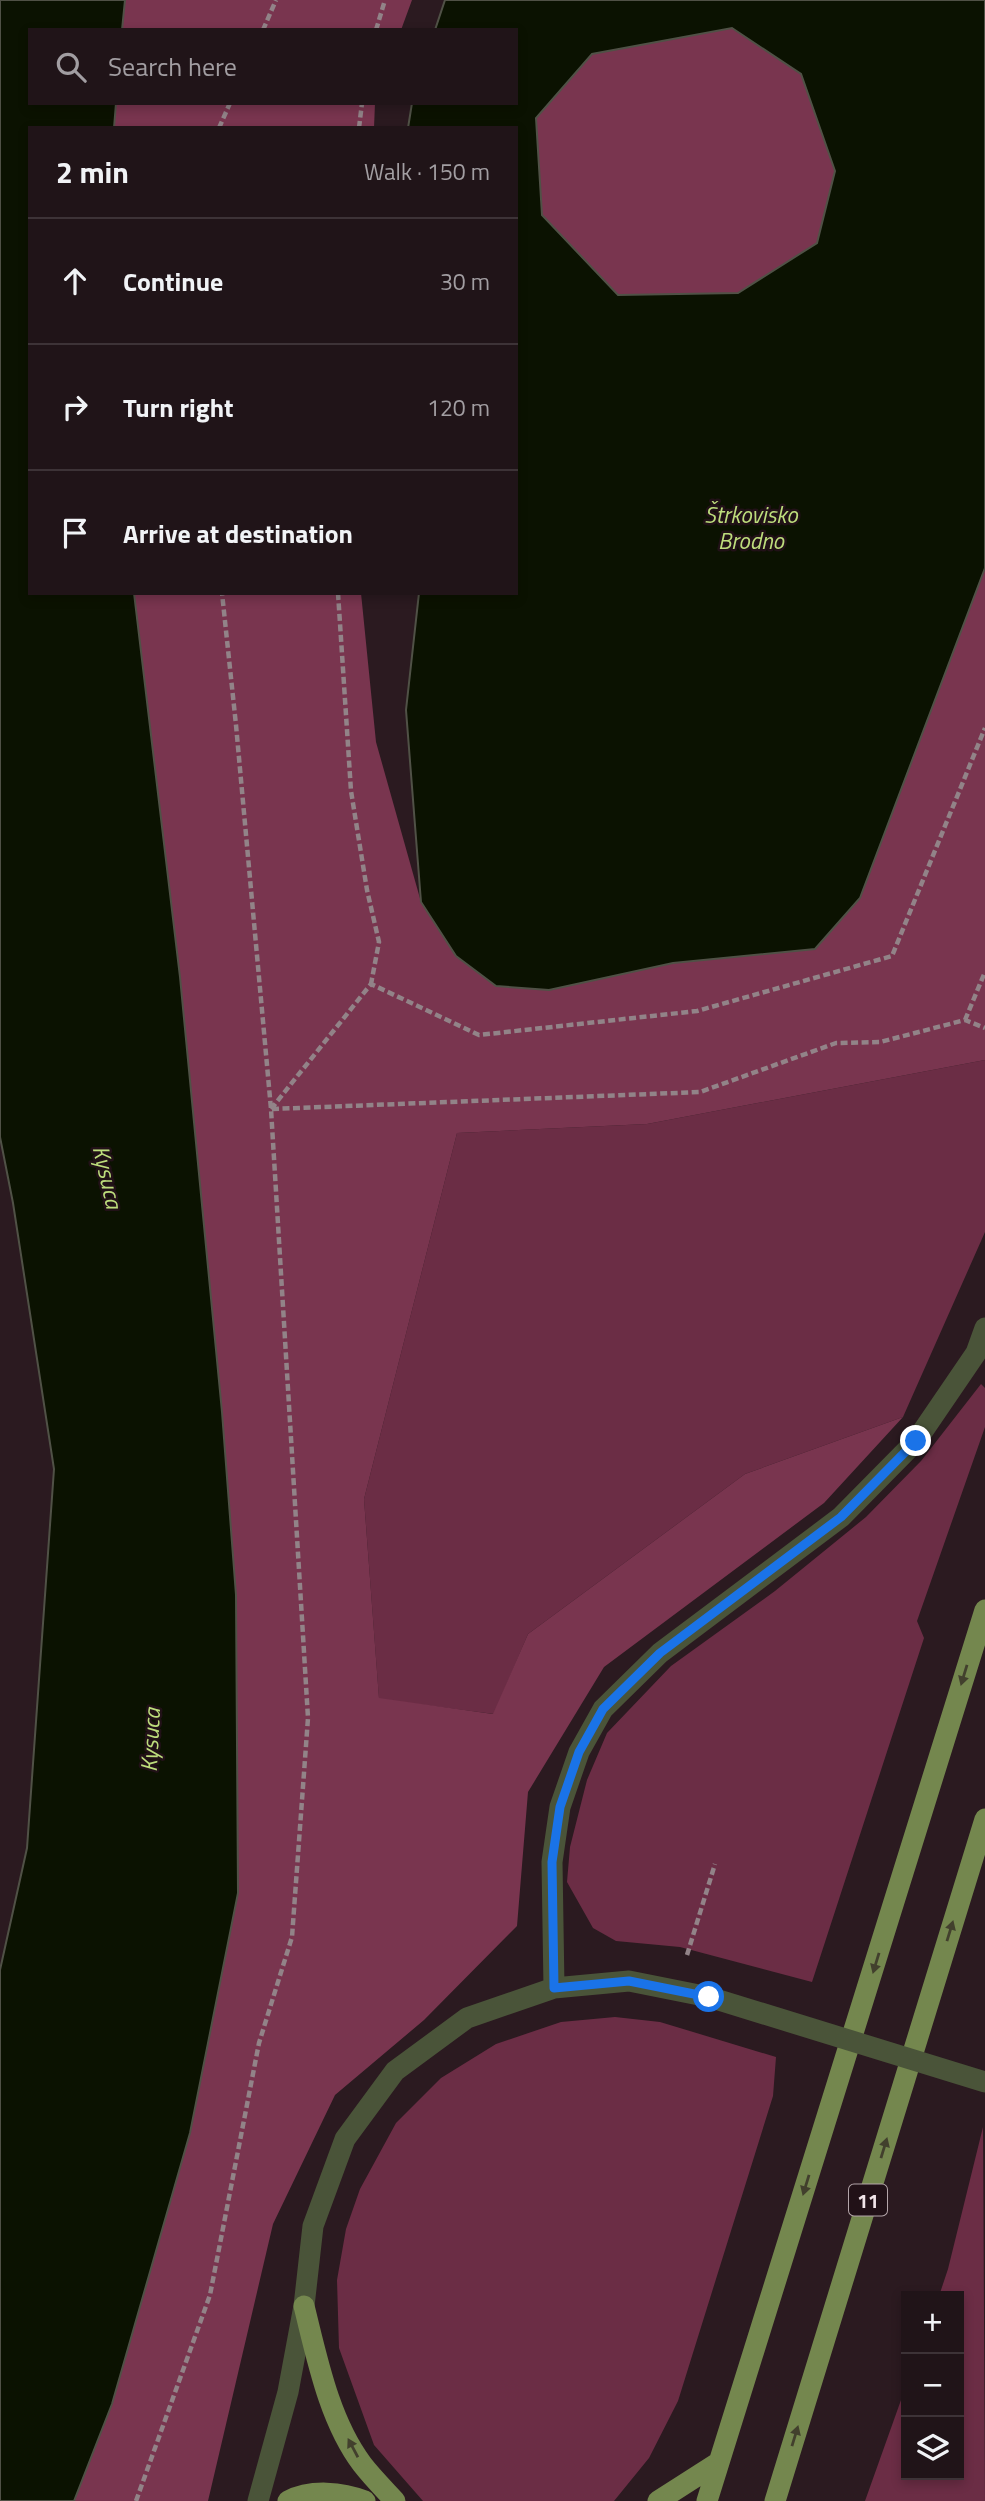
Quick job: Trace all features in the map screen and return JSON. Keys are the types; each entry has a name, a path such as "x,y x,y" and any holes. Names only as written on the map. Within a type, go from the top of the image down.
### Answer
{"main road":[{"path":"707,2501 985,1610"},
{"name":"11","path":"775,2501 985,1819"},
{"path":"304,2305 318,2362 335,2414 361,2463 395,2501"},
{"path":"658,2501 719,2462"},
{"path":"288,2501 324,2493 365,2501"}],"street":[{"path":"554,1988 552,1862 560,1807 579,1752 603,1709 660,1653 841,1517 916,1441 976,1353 985,1328"},
{"path":"258,2501 288,2392 304,2305 313,2225 345,2139 395,2071 467,2018 554,1988 629,1981 709,1997 985,2082"}],"path":[{"path":"263,28 276,0"},
{"path":"377,28 385,0"},
{"path":"220,126 229,105"},
{"path":"359,126 362,105"},
{"path":"136,2501 210,2295 259,2043 292,1937 308,1717 271,1109 222,595"},
{"path":"271,1109 371,984 379,942 367,890 351,792 338,595"},
{"path":"371,984 479,1035 698,1011 892,956 985,728"},
{"path":"965,1020 985,972"},
{"path":"271,1109 699,1092 836,1043 880,1042 965,1020 985,1028"},
{"path":"687,1955 715,1864"}],"shaded area":[{"path":"125,0 412,0 402,28 122,28"},
{"path":"733,28 801,74 835,171 817,243 738,293 618,295 542,215 536,118 592,54"},
{"path":"116,105 375,105 374,126 114,126"},
{"path":"985,568 985,1060 647,1124 457,1133 364,1499 379,1698 493,1714 528,1634 745,1474 903,1417 824,1503 604,1667 528,1792 517,1926 424,2020 335,2095 273,2224 208,2501 74,2501 112,2404 190,2133 238,1892 222,1412 180,977 134,595 361,595 376,742 421,902 456,956 496,986 549,990 673,963 860,898"},
{"path":"985,1060 985,1232 903,1417 745,1474 528,1634 494,1714 379,1699 364,1499 457,1133 647,1124"},
{"path":"981,1384 985,1388 985,1427 917,1621 924,1638 812,1982 680,1947 616,1941 593,1928 567,1882 570,1847 587,1780 607,1733 671,1666 775,1591 866,1517 921,1461"},
{"path":"615,2017 660,2022 776,2057 773,2096 678,2401 649,2458 614,2501 423,2501 374,2445 339,2348 337,2280 346,2229 360,2189 396,2123 441,2078 496,2044 561,2022"},
{"path":"983,2127 985,2501 865,2501 901,2400 901,2480 964,2480 964,2291 941,2291"}],"water":[{"name":"Kysuca","path":"0,0 125,0 122,28 28,28 28,105 116,105 114,126 28,126 28,595 134,595 180,977 222,1412 236,1595 238,1893 190,2133 112,2404 74,2501 0,2501 0,1970 27,1848 54,1469 13,1203 0,1137"},
{"name":"Štrkovisko Brodno","path":"445,0 985,0 985,568 860,898 815,949 673,963 549,990 496,986 456,956 421,902 406,710 419,595 518,595 518,126 408,126 412,105 518,105 518,28 436,28","holes":["732,28 801,74 835,171 817,243 738,293 618,295 542,215 536,118 592,54"]}],"route":[{"path":"709,1997 629,1981 554,1988 552,1862 560,1807 579,1752 603,1709 660,1653 841,1517 916,1441"}]}
